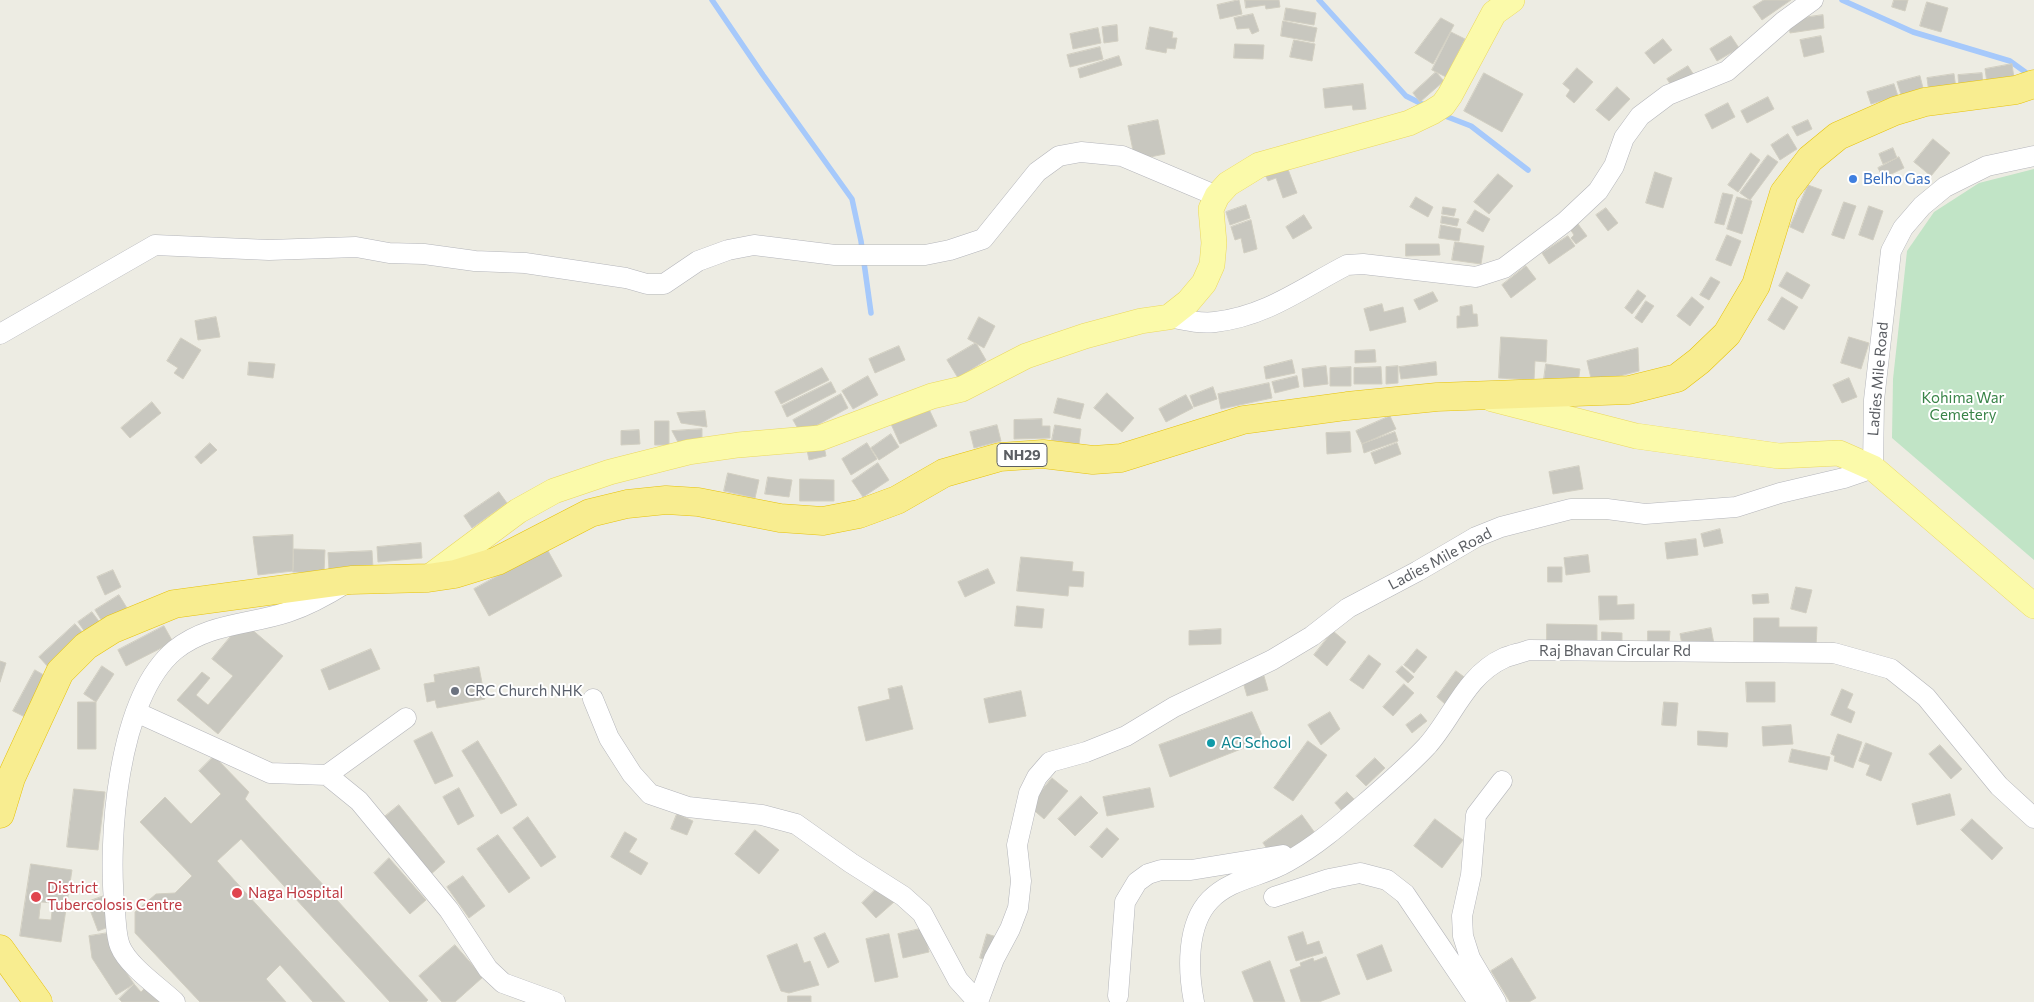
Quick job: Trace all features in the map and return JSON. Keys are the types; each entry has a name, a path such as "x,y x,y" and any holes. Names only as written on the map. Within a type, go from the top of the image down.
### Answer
{"highway":[{"name":"NH29","path":"0,814 11,778 60,672 86,646 113,629 174,604 352,580 428,578 455,574 496,561 590,513 627,504 666,500 698,502 780,518 823,521 859,514 897,500 944,473 1000,457 1043,454 1093,460 1121,458 1243,420 1347,406 1437,397 1620,391 1677,378 1700,361 1727,334 1756,285 1784,193 1810,158 1838,136 1895,111 1925,102 2016,90 2034,84"},
{"path":"0,949 38,1002"}],"main road":[{"path":"428,578 518,511 554,491 610,472 689,452 738,445 820,438 932,396 962,389 1026,356 1104,331 1169,317 1193,296 1204,283 1212,264 1214,243 1211,209 1217,196 1228,184 1259,165 1409,124 1443,105 1494,13 1512,0"},
{"path":"1481,396 1636,436 1779,456 1838,453 1874,468 2034,606"}],"street":[{"path":"1169,317 1197,322 1214,322 1257,314 1347,265 1363,264 1476,277 1504,268 1564,222 1598,191 1614,166 1624,138 1640,116 1668,95 1727,71 1784,21 1813,0"},
{"path":"0,334 155,245 269,250 356,247 389,253 424,254 475,261 525,263 626,278 647,284 664,284 698,261 728,250 754,245 835,255 925,255 950,250 983,239 1036,172 1058,156 1082,152 1122,156 1217,196"},
{"name":"Ladies Mile Road","path":"978,1002 994,959 1010,929 1018,908 1021,880 1017,845 1029,793 1037,777 1050,762 1086,752 1126,736 1174,707 1272,660 1312,636 1348,608 1418,571 1476,537 1501,527 1571,509 1607,509 1645,514 1736,507 1780,493 1844,478 1874,468 1874,400 1891,251 1903,228 1922,206 1945,187 1987,166 2034,156"},
{"path":"176,1002 130,962 120,946 116,920 112,887 112,848 122,766 130,729 136,712 156,670 174,650 203,632 287,612 318,600 352,580"},
{"name":"Raj Bhavan Circular Rd","path":"1194,1002 1190,982 1190,953 1196,926 1209,901 1228,886 1285,864 1308,850 1378,792 1427,745 1475,678 1503,658 1529,650 1834,653 1891,669 1926,697 1999,786 2034,818"},
{"path":"593,699 609,738 632,774 650,794 688,808 762,816 796,824 851,863 903,896 922,913 958,980 978,1002"},
{"path":"136,712 270,774 327,775 406,718"},
{"path":"327,775 358,801 449,910 488,969 503,983 555,1002"},
{"path":"1496,1002 1470,958 1463,936 1462,916 1471,875 1476,815 1502,781"},
{"path":"1118,996 1125,902 1137,882 1148,874 1161,870 1190,870 1308,850"},
{"path":"1274,897 1329,879 1360,873 1387,880 1405,894 1478,1002"}],"green space":[{"name":"Kohima War Cemetery","path":"2034,169 2034,560 1892,438 1893,379 1907,251 1934,212 1979,183"}],"building":[{"path":"1239,0 1242,14 1220,19 1217,5"},
{"path":"1245,0 1279,0 1280,7 1266,9 1265,5 1246,8"},
{"path":"1764,0 1791,0 1762,20 1753,7"},
{"path":"1894,0 1908,0 1905,11 1892,7"},
{"path":"1927,2 1948,8 1941,32 1920,26"},
{"path":"1286,8 1316,13 1314,25 1284,20"},
{"path":"1253,14 1259,31 1252,34 1249,28 1237,29 1234,18"},
{"path":"1823,15 1824,28 1790,33 1788,20"},
{"path":"1441,18 1454,25 1433,64 1415,53"},
{"path":"1283,21 1317,28 1314,42 1281,36"},
{"path":"1117,25 1118,41 1104,43 1102,27"},
{"path":"1150,27 1173,32 1172,38 1177,38 1175,49 1167,48 1166,53 1146,49"},
{"path":"1098,28 1101,43 1073,49 1070,34"},
{"path":"1451,32 1465,39 1446,77 1432,70"},
{"path":"1731,36 1739,48 1717,61 1710,49"},
{"path":"1821,36 1824,52 1804,57 1800,40"},
{"path":"1663,39 1672,50 1654,64 1645,53"},
{"path":"1294,40 1315,44 1312,61 1290,57"},
{"path":"1235,44 1264,45 1263,59 1234,58"},
{"path":"1100,47 1103,59 1070,67 1067,55"},
{"path":"1119,56 1122,65 1080,78 1078,69"},
{"path":"2012,64 2014,78 1987,83 1985,69"},
{"path":"1688,66 1694,75 1673,88 1667,79"},
{"path":"1577,68 1593,82 1574,103 1566,96 1570,90 1563,84"},
{"path":"1436,72 1444,81 1420,102 1413,93"},
{"path":"1484,73 1523,94 1502,132 1464,111"},
{"path":"1982,73 1983,85 1959,88 1958,75"},
{"path":"1954,74 1956,88 1929,93 1927,78"},
{"path":"1920,76 1924,92 1902,98 1897,82"},
{"path":"1363,84 1366,109 1353,110 1352,105 1325,108 1323,89"},
{"path":"1894,84 1898,96 1871,104 1867,92"},
{"path":"1617,87 1630,99 1609,121 1596,110"},
{"path":"1768,97 1774,109 1747,123 1741,111"},
{"path":"1728,103 1735,117 1712,129 1705,115"},
{"path":"1158,120 1165,154 1135,160 1128,126"},
{"path":"1808,120 1812,129 1797,136 1792,127"},
{"path":"1788,134 1797,149 1780,160 1771,145"},
{"path":"1933,139 1950,153 1931,176 1914,162"},
{"path":"1893,148 1897,158 1883,164 1879,154"},
{"path":"1751,153 1760,160 1738,192 1728,185"},
{"path":"1768,155 1778,162 1750,200 1740,193"},
{"path":"1899,157 1904,168 1883,178 1878,168"},
{"path":"1286,164 1297,193 1283,198 1276,178 1268,181 1264,172"},
{"path":"1655,172 1672,178 1663,208 1646,203"},
{"path":"1498,174 1513,186 1489,214 1474,202"},
{"path":"1808,185 1822,190 1803,233 1790,227"},
{"path":"1723,193 1733,195 1724,225 1715,223"},
{"path":"1416,197 1433,207 1428,217 1410,207"},
{"path":"1737,197 1752,201 1742,234 1727,229"},
{"path":"1844,202 1856,206 1844,239 1832,235"},
{"path":"1246,205 1250,218 1230,225 1226,212"},
{"path":"1869,206 1883,211 1873,240 1859,235"},
{"path":"1443,207 1456,209 1454,216 1442,214"},
{"path":"1606,208 1618,223 1608,231 1596,215"},
{"path":"1475,210 1490,219 1483,232 1467,223"},
{"path":"1304,215 1312,228 1293,239 1286,227"},
{"path":"1442,216 1459,219 1457,226 1441,223"},
{"path":"1251,220 1257,249 1244,253 1241,238 1235,240 1231,227"},
{"path":"1575,220 1587,236 1576,244 1571,238 1574,235 1568,226"},
{"path":"1441,225 1461,229 1459,241 1439,238"},
{"path":"1727,235 1741,241 1731,266 1716,260"},
{"path":"1568,236 1575,246 1549,264 1542,253"},
{"path":"1455,242 1484,246 1481,264 1452,260"},
{"path":"1406,244 1439,244 1440,255 1406,256"},
{"path":"1526,266 1536,279 1511,298 1502,285"},
{"path":"1787,272 1810,285 1802,299 1779,286"},
{"path":"1711,277 1720,282 1709,300 1700,295"},
{"path":"1638,290 1646,296 1632,314 1625,308"},
{"path":"1433,292 1438,301 1419,310 1414,300"},
{"path":"1692,297 1704,307 1690,326 1677,316"},
{"path":"1782,297 1798,307 1784,330 1768,320"},
{"path":"1646,301 1654,306 1642,323 1635,318"},
{"path":"1382,304 1384,312 1403,307 1406,322 1370,331 1364,309"},
{"path":"1472,305 1473,314 1477,314 1478,326 1457,328 1457,316 1460,316 1460,307"},
{"path":"216,317 220,337 198,340 195,321"},
{"path":"979,317 995,326 984,348 968,339"},
{"path":"1501,337 1547,340 1546,362 1535,361 1534,380 1499,378"},
{"path":"1849,337 1869,343 1861,369 1841,363"},
{"path":"181,338 201,350 183,379 174,373 178,368 167,361"},
{"path":"976,343 986,360 958,378 947,360"},
{"path":"899,346 905,360 875,373 869,359"},
{"path":"1638,348 1639,371 1592,383 1587,361"},
{"path":"1375,350 1376,362 1355,363 1355,351"},
{"path":"1292,360 1295,373 1266,379 1264,367"},
{"path":"249,362 275,364 273,378 248,375"},
{"path":"1436,362 1437,375 1401,379 1399,367"},
{"path":"1546,364 1580,369 1578,383 1544,379"},
{"path":"1326,366 1328,384 1304,387 1302,369"},
{"path":"1398,366 1398,383 1386,384 1386,367"},
{"path":"1351,367 1351,386 1330,386 1330,368"},
{"path":"1381,367 1382,384 1354,384 1354,368"},
{"path":"822,368 829,380 781,404 775,392"},
{"path":"868,376 878,395 853,409 842,391"},
{"path":"1297,376 1299,387 1275,393 1272,382"},
{"path":"1849,378 1857,397 1842,403 1833,385"},
{"path":"831,382 836,392 787,417 782,406"},
{"path":"1269,383 1272,398 1221,409 1218,394"},
{"path":"1213,387 1217,399 1194,407 1190,396"},
{"path":"1107,393 1134,418 1122,432 1094,408"},
{"path":"841,394 848,408 801,434 793,420"},
{"path":"1186,395 1193,408 1166,422 1159,409"},
{"path":"1058,398 1084,404 1080,419 1054,413"},
{"path":"152,402 161,413 130,438 121,428"},
{"path":"928,407 937,426 900,444 891,424"},
{"path":"705,411 707,427 681,423 677,413"},
{"path":"1390,416 1396,429 1362,444 1356,431"},
{"path":"1042,419 1042,426 1050,426 1050,438 1014,439 1014,420"},
{"path":"655,421 669,421 669,445 655,445"},
{"path":"997,425 1001,441 974,448 970,432"},
{"path":"1055,425 1081,429 1079,444 1052,440"},
{"path":"702,429 702,443 679,444 672,431"},
{"path":"639,430 640,444 621,445 621,431"},
{"path":"1350,432 1351,452 1327,454 1326,433"},
{"path":"1395,432 1398,441 1364,453 1362,444"},
{"path":"891,434 899,447 879,460 871,448"},
{"path":"210,443 217,450 201,464 195,457"},
{"path":"867,443 877,459 851,475 842,459"},
{"path":"1397,443 1401,454 1375,464 1371,453"},
{"path":"824,446 826,456 809,460 807,450"},
{"path":"878,463 889,480 863,497 852,481"},
{"path":"1579,466 1583,489 1553,494 1549,472"},
{"path":"728,473 759,480 755,498 724,491"},
{"path":"768,477 792,480 789,497 765,494"},
{"path":"800,479 834,480 834,501 800,501"},
{"path":"499,492 507,503 472,528 464,516"},
{"path":"1720,529 1723,543 1704,547 1701,534"},
{"path":"293,535 293,571 258,575 253,537"},
{"path":"1696,539 1698,555 1667,559 1665,543"},
{"path":"421,543 422,558 378,562 377,547"},
{"path":"294,549 325,550 324,573 293,572"},
{"path":"547,549 562,576 489,616 474,589"},
{"path":"372,551 373,568 329,570 328,553"},
{"path":"1588,555 1590,572 1566,575 1564,558"},
{"path":"1021,557 1073,562 1072,571 1084,572 1083,587 1069,586 1068,596 1017,591"},
{"path":"1548,567 1562,567 1562,582 1548,582"},
{"path":"988,569 995,583 965,597 958,582"},
{"path":"113,570 121,587 105,595 97,577"},
{"path":"1796,587 1812,590 1806,613 1791,609"},
{"path":"1768,594 1769,603 1753,604 1752,595"},
{"path":"119,595 127,608 103,623 95,610"},
{"path":"1599,596 1617,596 1617,605 1634,604 1634,619 1600,620"},
{"path":"1017,606 1044,609 1042,628 1015,626"},
{"path":"92,612 101,624 87,635 78,622"},
{"path":"1754,618 1779,618 1779,627 1817,627 1816,647 1754,647"},
{"path":"243,622 283,656 218,734 177,700 202,672 210,678 196,695 208,705 233,676 212,659"},
{"path":"75,624 86,636 50,669 39,657"},
{"path":"1547,624 1597,625 1597,645 1547,644"},
{"path":"164,626 173,642 126,666 118,650"},
{"path":"1711,628 1714,644 1683,650 1680,634"},
{"path":"1221,629 1221,644 1189,645 1189,631"},
{"path":"1333,631 1346,642 1327,666 1314,655"},
{"path":"1648,631 1670,631 1669,644 1648,644"},
{"path":"1602,632 1622,633 1622,646 1602,645"},
{"path":"371,649 380,669 329,690 321,670"},
{"path":"1417,649 1427,657 1414,673 1404,665"},
{"path":"1369,655 1381,664 1363,689 1350,680"},
{"path":"0,661 6,663 0,682"},
{"path":"102,666 114,674 96,702 84,694"},
{"path":"1402,666 1414,677 1408,683 1396,672"},
{"name":"CRC Church NHK","path":"479,667 485,699 437,708 435,700 427,702 424,684 435,682 434,675"},
{"path":"35,670 49,678 27,718 13,711"},
{"path":"1456,671 1467,679 1445,704 1437,697"},
{"path":"1264,676 1268,690 1247,696 1243,682"},
{"path":"1746,682 1775,682 1775,702 1747,702"},
{"path":"1404,684 1414,693 1393,716 1383,707"},
{"path":"902,686 913,729 866,741 858,707 890,699 888,689"},
{"path":"1842,689 1853,694 1847,708 1855,712 1851,723 1831,715"},
{"path":"1021,691 1026,716 989,723 984,699"},
{"path":"78,702 96,702 96,749 78,749"},
{"path":"1664,702 1678,703 1676,726 1662,725"},
{"name":"AG School","path":"1252,712 1264,740 1170,777 1159,745"},
{"path":"1330,712 1340,729 1321,745 1308,725"},
{"path":"1421,714 1427,721 1412,733 1406,725"},
{"path":"1791,725 1793,744 1763,746 1762,727"},
{"path":"1698,731 1728,733 1727,747 1698,745"},
{"path":"432,732 453,776 435,784 414,741"},
{"path":"1838,734 1862,742 1853,768 1834,761 1835,756 1831,754"},
{"path":"478,741 517,805 501,814 462,751"},
{"path":"1308,741 1327,755 1293,801 1274,788"},
{"path":"1866,743 1892,753 1881,781 1866,775 1870,765 1859,761"},
{"path":"1940,745 1962,769 1951,779 1929,754"},
{"path":"1792,749 1830,757 1827,770 1789,762"},
{"path":"214,756 249,792 245,799 428,1000 426,1002 390,1002 241,839 217,861 345,1002 313,1002 280,965 266,979 286,1002 200,1002 135,933 135,912 156,894 175,893 192,876 140,822 165,797 191,824 221,794 199,771"},
{"path":"1375,758 1385,768 1366,786 1356,776"},
{"path":"1052,778 1068,791 1044,819 1029,806"},
{"path":"459,788 474,816 458,825 443,797"},
{"path":"1150,788 1154,807 1107,816 1103,797"},
{"path":"74,789 105,792 98,850 67,847"},
{"path":"1347,792 1354,799 1342,811 1335,803"},
{"path":"1950,794 1955,815 1917,825 1912,804"},
{"path":"1081,796 1098,813 1075,836 1058,819"},
{"path":"399,805 445,862 430,875 383,818"},
{"path":"677,814 693,821 687,835 671,829"},
{"path":"1302,815 1315,833 1276,861 1263,843"},
{"path":"528,817 556,857 541,867 513,828"},
{"path":"1435,819 1463,840 1442,868 1414,846"},
{"path":"1972,819 2003,848 1992,860 1961,830"},
{"path":"1107,828 1119,839 1102,858 1090,847"},
{"path":"755,830 779,850 759,874 735,854"},
{"path":"625,832 637,839 629,852 648,863 641,875 611,857"},
{"path":"498,835 530,878 509,893 477,849"},
{"path":"389,858 426,900 410,914 374,873"},
{"path":"31,864 72,870 61,942 20,936","holes":["41,902 53,903 51,920 39,919"]},
{"path":"463,876 485,906 469,918 447,887"},
{"path":"879,886 894,902 876,918 862,903"},
{"path":"104,896 114,925 98,931 87,902"},
{"path":"924,928 929,952 903,958 898,934"},
{"path":"1303,932 1307,945 1319,941 1323,953 1296,961 1288,937"},
{"path":"108,933 113,953 134,984 116,995 92,958 89,936"},
{"path":"825,933 839,962 828,968 814,938"},
{"path":"889,934 898,977 875,982 866,939"},
{"path":"987,934 997,937 991,961 980,958"},
{"path":"797,944 804,963 810,961 819,985 789,993 781,991 767,956"},
{"path":"455,945 483,977 455,1002 442,1002 419,976"},
{"path":"1382,945 1392,971 1367,980 1357,955"},
{"path":"1326,957 1340,994 1319,1002 1301,1002 1290,970 1301,966 1300,963 1313,958 1314,961"},
{"path":"1512,958 1536,998 1529,1002 1510,1002 1491,971"},
{"path":"1270,961 1285,1002 1254,1002 1242,972"},
{"path":"134,984 141,992 148,985 161,999 158,1002 122,1002 119,999"},
{"path":"788,996 811,996 811,1002 788,1002"}],"waterway":[{"path":"712,0 852,199 861,241 871,313"},
{"path":"1319,0 1406,96 1426,106"},
{"path":"1842,0 1913,32 2010,61 2032,77"},
{"path":"1440,114 1471,126 1528,170"}],"place":[{"name":"Belho Gas","path":"1853,179"},
{"name":"CRC Church NHK","path":"455,691"},
{"name":"AG School","path":"1211,743"},
{"name":"Naga Hospital","path":"237,893"},
{"name":"District Tubercolosis Centre","path":"36,897"}]}
